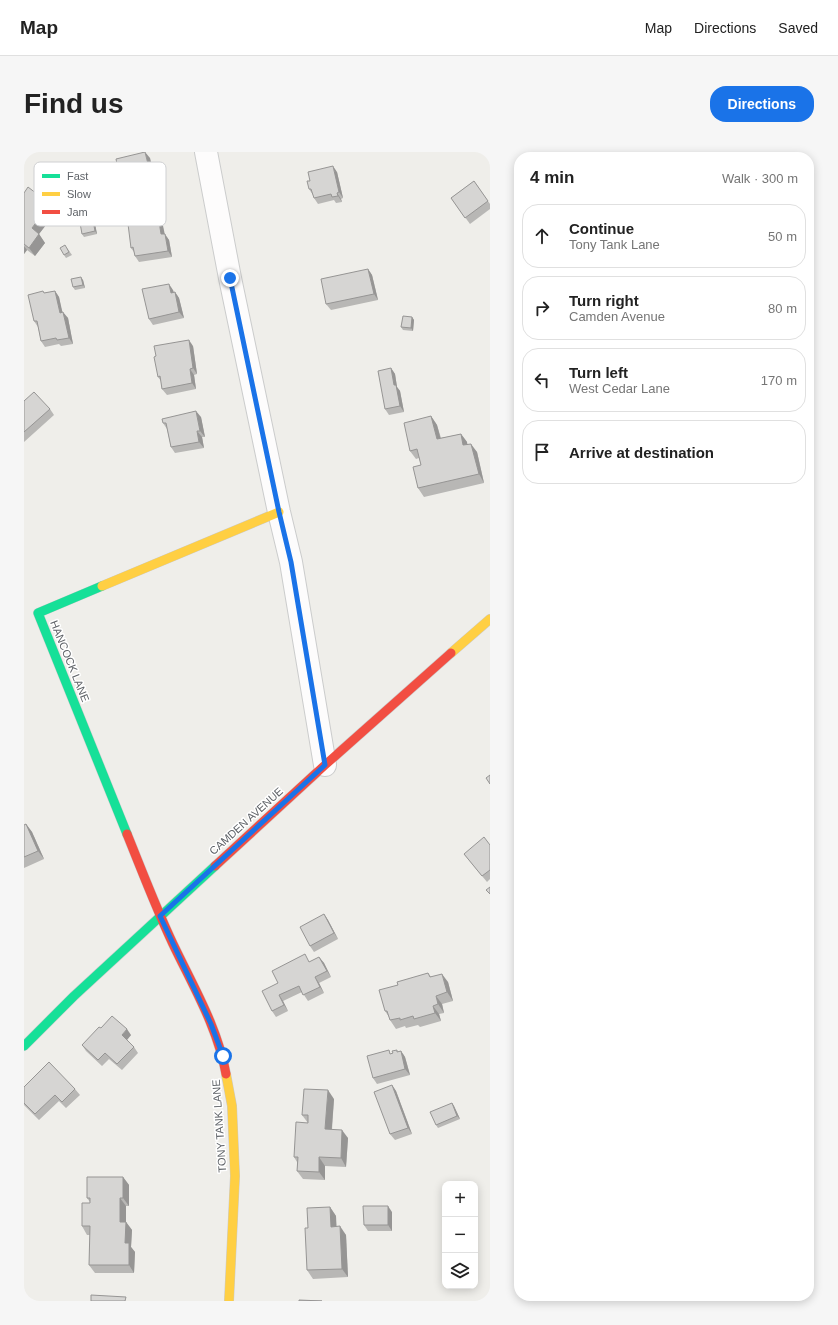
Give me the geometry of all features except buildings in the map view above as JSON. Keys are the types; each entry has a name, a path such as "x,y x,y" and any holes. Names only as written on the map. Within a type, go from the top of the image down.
{"street":[{"path":"206,152 230,278 279,512 291,562 325,765"},
{"name":"HANCOCK LANE","path":"160,916 38,612 279,512"},
{"name":"CAMDEN AVENUE","path":"24,1046 74,996 160,916 325,765 473,632 490,619"},
{"name":"TONY TANK LANE","path":"160,916 211,1024 223,1056 228,1079 232,1106 235,1176 229,1301"}],"traffic: fast":[{"path":"102,586 38,613 127,834"},
{"path":"24,1046 74,996 215,866"}],"traffic: slow":[{"path":"102,586 279,512"},
{"path":"451,653 490,619"},
{"path":"226,1074 232,1106 235,1176 229,1301"}],"traffic: jam":[{"path":"215,866 325,765 451,653"},
{"path":"127,834 173,944 211,1024 226,1074"}],"route":[{"path":"223,1056 211,1024 160,916 325,765 291,562 279,512 230,278"}]}
